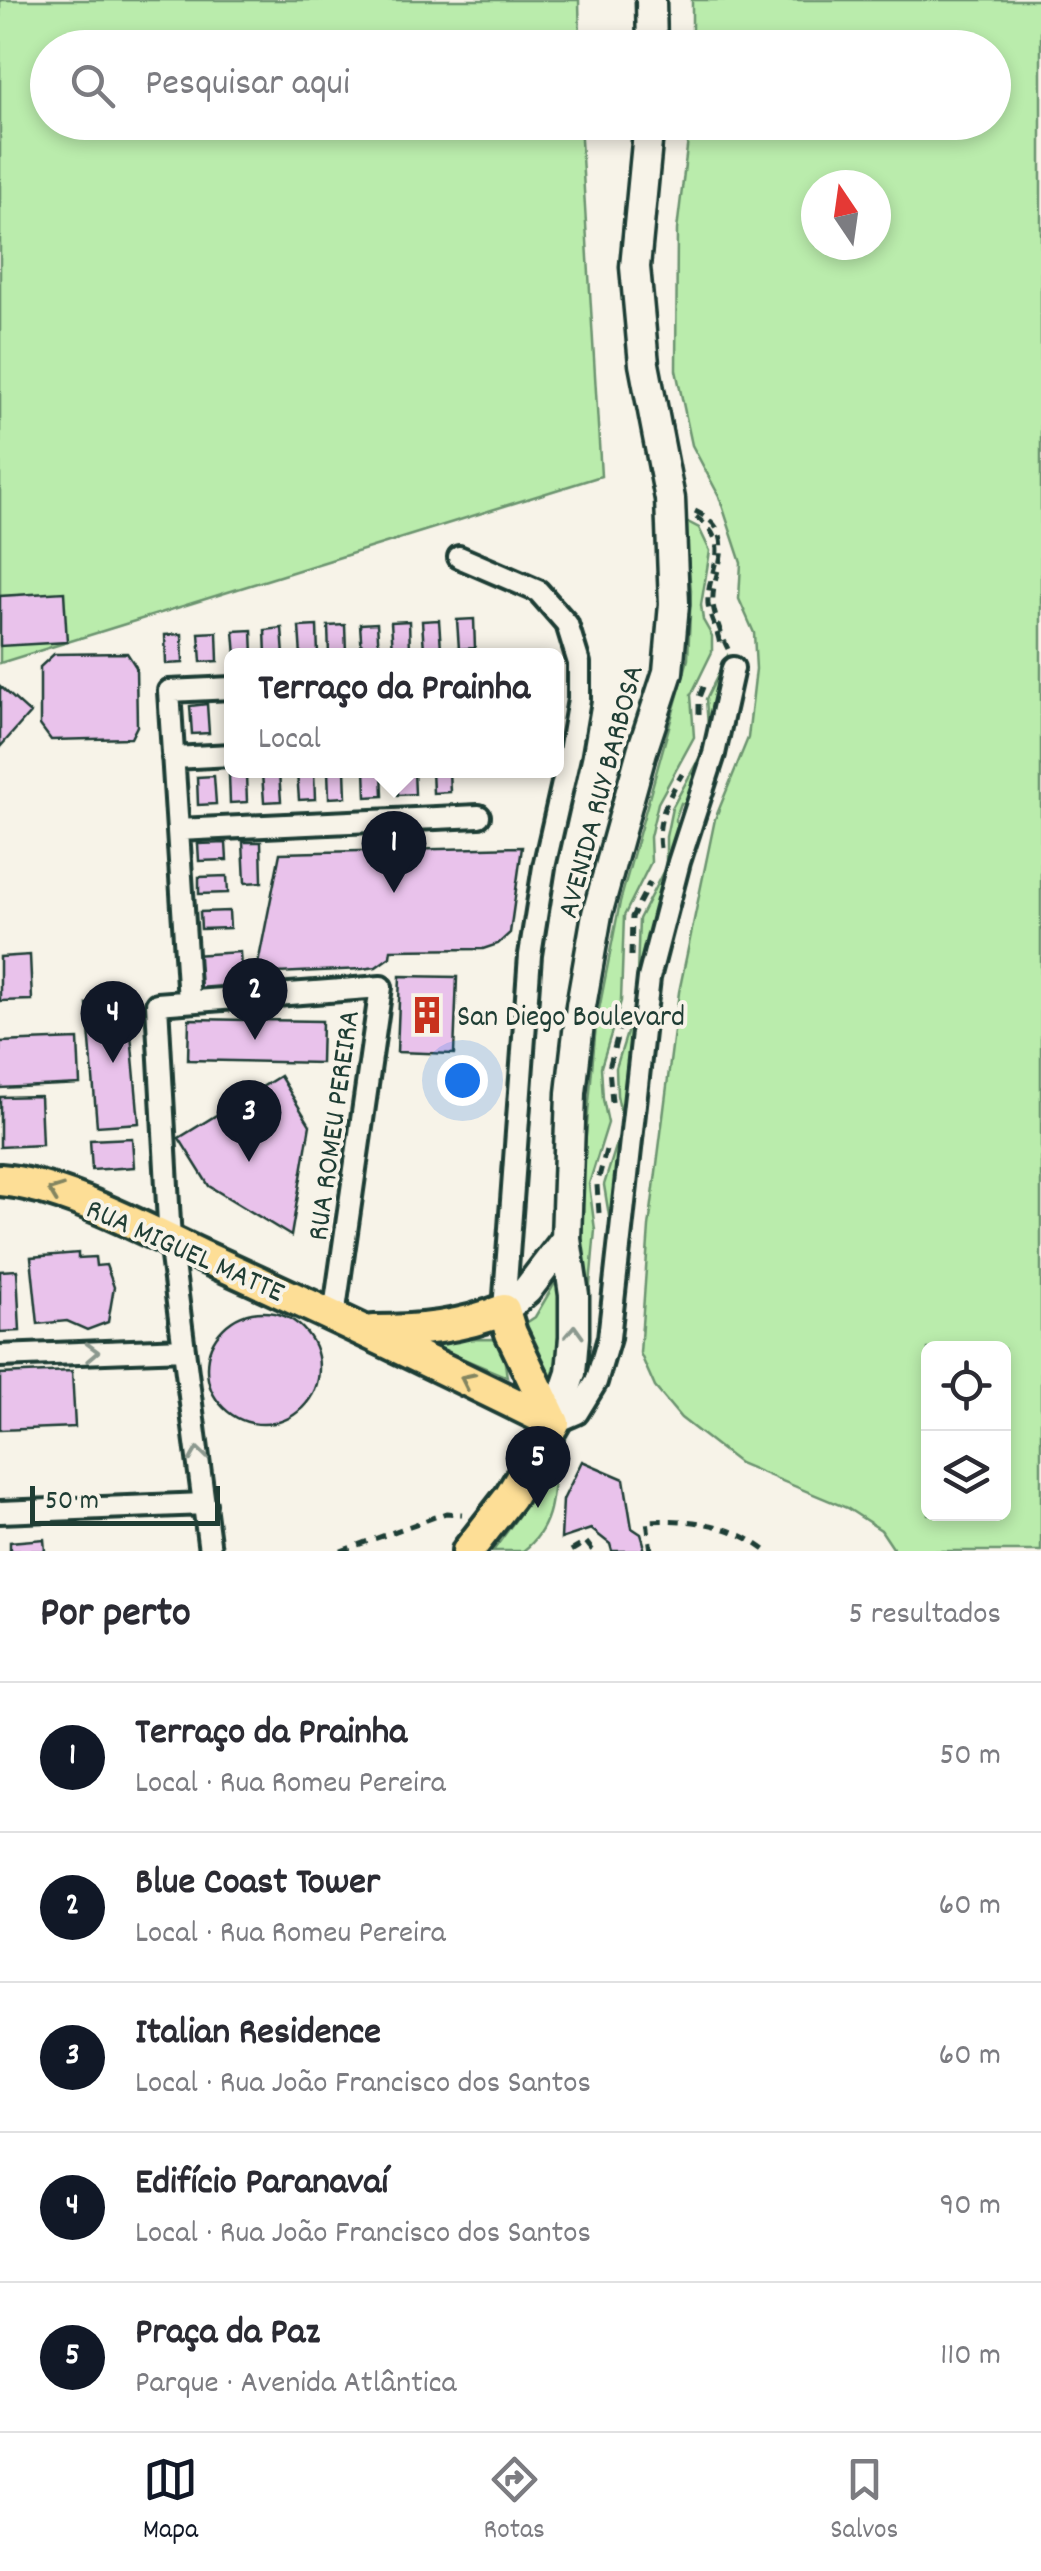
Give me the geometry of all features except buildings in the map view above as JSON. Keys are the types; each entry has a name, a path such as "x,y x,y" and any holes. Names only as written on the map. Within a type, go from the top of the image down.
{"main road":[{"path":"651,0 652,30"},
{"name":"AVENIDA RUY BARBOSA","path":"554,1423 571,1373 574,1337 574,1295 566,1239 571,1093 581,1006 597,914 668,672 674,604 670,498 644,364 636,267 648,140"},
{"name":"RUA MIGUEL MATTE","path":"0,1180 27,1182 50,1190 170,1241 368,1331 554,1423"},
{"path":"468,1551 510,1498 554,1423 504,1310 528,1290 566,1239"},
{"name":"RUA MIGUEL MATTE","path":"368,1331 443,1329 504,1310"}],"street":[{"path":"459,557 538,591 567,624 580,662 570,752 544,867 530,955 504,1310"},
{"path":"554,1423 577,1412 596,1382 609,1338 649,978 679,862 714,754 733,668"},
{"path":"189,1002 169,692 224,689"},
{"path":"173,758 224,755"},
{"path":"178,830 479,816"},
{"name":"RUA ROMEU PEREIRA","path":"170,1241 156,1004 381,988 334,1316"},
{"path":"170,1241 210,1551"},
{"path":"0,1356 184,1348"},
{"path":"0,1512 205,1504"}],"path":[{"path":"341,1551 446,1513 464,1514"},
{"path":"652,1551 647,1521 687,1519 732,1529 766,1551"},
{"path":"571,1551 586,1542 593,1551"}],"green space":[{"path":"0,0 579,0 580,30 30,30 30,140 581,140 601,476 0,663"},
{"path":"692,0 1041,0 1041,1551 895,1551 881,1530 847,1508 739,1463 681,1418 655,1387 640,1353 649,1227 679,992 715,819 748,738 756,669 754,633 739,599 741,563 719,496 692,445 676,370 677,230 688,140 1011,140 1011,30 692,30"},
{"path":"684,520 699,528 710,551 701,605 703,620 712,636 712,652 691,695 694,737 658,803 650,837 651,862 624,916 621,1001 601,1067 608,1123 589,1184 595,1230 585,1341 583,1169 596,1025 620,902 688,659 691,590"},
{"path":"727,657 725,692 710,751 690,805 681,803 675,820 682,828 643,977 603,1338 594,1368 611,1228 604,1185 623,1124 616,1068 636,1004 639,919 666,866 672,808 709,740 706,699"},
{"path":"559,1276 563,1330 551,1384 523,1325 535,1317"},
{"path":"494,1339 503,1349 507,1377 418,1340"},
{"path":"555,1465 552,1501 540,1533 523,1551 493,1551"}],"place":[{"name":"Terraço da Prainha","path":"394,893"},
{"name":"San Diego Boulevard","path":"427,1015"},
{"name":"Blue Coast Tower","path":"255,1040"},
{"name":"Edifício Paranavaí","path":"113,1063"},
{"name":"Italian Residence","path":"249,1162"},
{"name":"Praça da Paz","path":"538,1508"}]}
